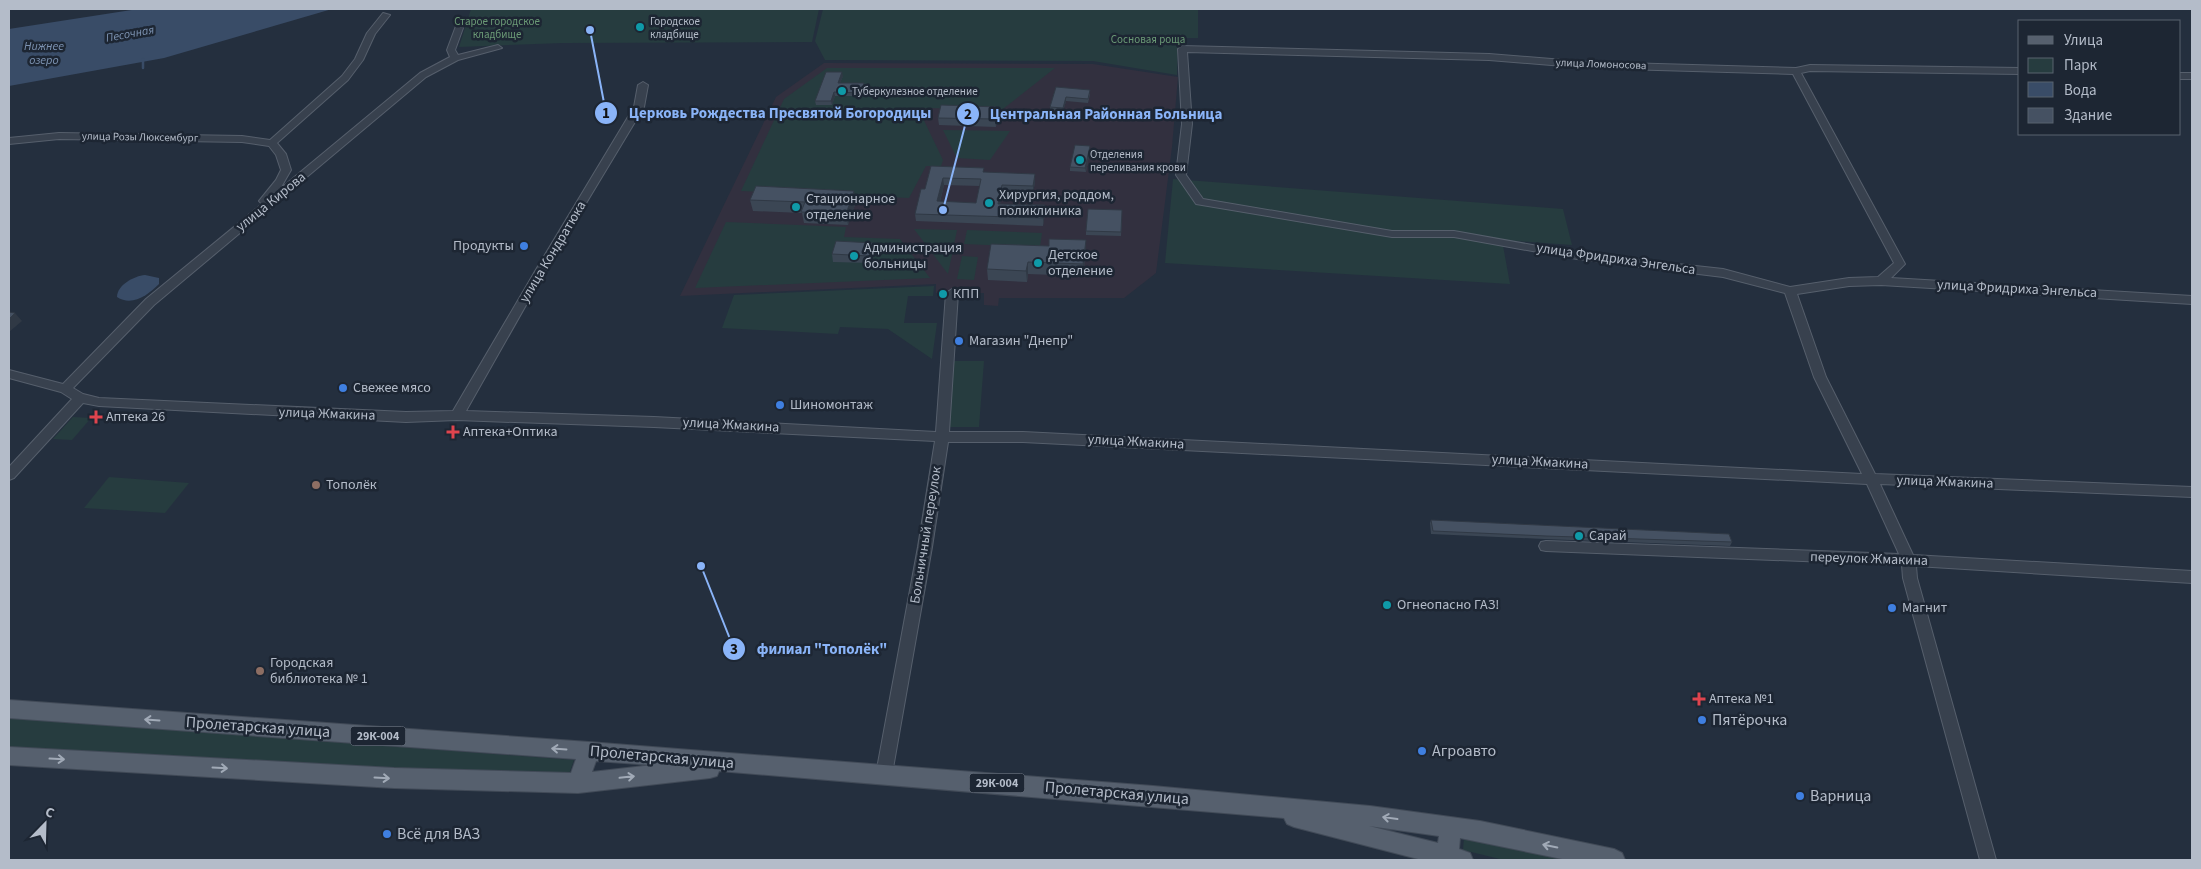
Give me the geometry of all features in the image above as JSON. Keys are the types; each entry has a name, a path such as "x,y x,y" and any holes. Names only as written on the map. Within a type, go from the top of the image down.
{"main road":[{"name":"Пролетарская улица","path":"9,709 884,774 1370,816 1450,827 1614,860"},
{"path":"578,783 589,751"},
{"name":"Пролетарская улица","path":"9,756 394,778 578,783 747,765"},
{"name":"Пролетарская улица","path":"1248,806 1455,858"},
{"path":"1450,827 1455,858"}],"street":[{"path":"259,213 262,204 281,181 286,170 281,154 272,143 345,78 359,60 371,33 386,14"},
{"path":"455,58 451,50 459,28"},
{"name":"улица Кирова","path":"65,388 150,302 423,75 455,58 498,48"},
{"name":"улица Ломоносова","path":"1182,49 1489,57 1588,65 1796,71 1810,68 2018,71"},
{"name":"улица Фридриха Энгельса","path":"1182,49 1187,124 1181,175 1200,202 1392,234 1454,234 1576,256 1723,273 1790,291 1849,282 1880,281 2192,300"},
{"path":"1796,71 1900,264 1880,281"},
{"name":"улица Кондратюка","path":"458,415 542,268 639,107 643,85"},
{"name":"улица Розы Люксембург","path":"9,141 59,136 242,139 272,143"},
{"path":"1790,291 1820,377 1872,480 1909,560 1912,587 1988,860"},
{"name":"Больничный переулок","path":"884,774 924,557 942,437 952,293"},
{"path":"9,374 65,388 80,398 9,474"},
{"name":"улица Жмакина","path":"80,398 99,402 268,411 406,417 458,415 719,424 942,437 1023,437 1333,451 1872,480 2192,492"},
{"name":"переулок Жмакина","path":"1546,546 1909,560 2192,577"}],"shaded area":[{"path":"824,63 1093,64 1178,77 1172,147 1156,273 1124,298 999,298 998,306 984,305 984,293 936,293 936,284 680,296 776,97"}],"green space":[{"name":"Старое городское кладбище","path":"471,9 819,9 812,42 563,43 459,47"},
{"name":"Сосновая роща","path":"823,9 1198,9 1198,38 1178,38 1177,75 1093,61 825,60 815,41"},
{"path":"827,68 1055,68 1003,109 918,108 943,160 941,166 926,166 909,198 741,191 784,99"},
{"path":"943,130 1010,131 990,160 957,158"},
{"path":"1173,179 1563,209 1572,245 1502,240 1510,284 1165,263"},
{"path":"726,222 846,227 844,237 900,239 930,278 695,288"},
{"path":"914,229 957,230 948,274"},
{"path":"967,230 1042,233 1040,247 964,244"},
{"path":"962,256 978,257 974,280 957,279"},
{"path":"934,286 933,296 908,296 904,323 937,323 932,359 888,329 840,327 838,334 722,328 734,295"},
{"path":"953,361 984,361 979,427 946,427"},
{"path":"73,417 91,418 72,440 53,439"},
{"path":"109,477 189,483 165,513 84,508"},
{"path":"9,717 574,760 569,774 357,767 9,748"},
{"path":"1464,837 1566,860 1504,860 1463,850"}],"water":[{"name":"Нижнее озеро","path":"138,9 332,9 164,58 9,86 9,29"},
{"path":"145,275 159,278 159,284 145,296 134,300 128,301 117,297 123,285 136,277"}],"building":[{"name":"Туберкулезное отделение","path":"826,72 842,72 838,83 864,83 861,93 834,92 831,101 815,101"},
{"path":"1056,87 1090,90 1088,99 1066,97 1063,108 1050,107"},
{"path":"941,105 998,107 995,119 938,118"},
{"name":"Отделения переливания крови","path":"1075,145 1090,146 1085,168 1070,167"},
{"path":"931,166 984,168 983,172 1035,174 1033,186 1002,185 998,204 1045,205 1043,218 915,214 921,189 925,189","holes":["943,178 981,179 976,203 937,201"]},
{"path":"756,186 854,191 846,214 801,212 805,202 750,200"},
{"path":"1088,209 1122,210 1121,232 1086,231"},
{"path":"1049,239 1086,240 1083,264 1028,262 1026,271 987,269 991,244 1049,246"},
{"path":"836,241 873,243 869,256 832,254"},
{"path":"9,312 15,313 9,319"},
{"name":"Сарай","path":"1431,520 1729,534 1732,542 1433,531"}],"waterway":[{"path":"143,59 143,68"}],"place":[{"name":"Городское кладбище","path":"640,27"},
{"name":"Церковь Рождества Пресвятой Богородицы","path":"590,30"},
{"name":"Туберкулезное отделение","path":"842,91"},
{"name":"Отделения переливания крови","path":"1080,160"},
{"name":"Хирургия, роддом, поликлиника","path":"989,203"},
{"name":"Стационарное отделение","path":"796,207"},
{"name":"Центральная Районная Больница","path":"943,210"},
{"name":"Продукты","path":"524,246"},
{"name":"Администрация больницы","path":"854,256"},
{"name":"Детское отделение","path":"1038,263"},
{"name":"КПП","path":"943,294"},
{"name":"Магазин \"Днепр\"","path":"959,341"},
{"name":"Свежее мясо","path":"343,388"},
{"name":"Шиномонтаж","path":"780,405"},
{"name":"Аптека 26","path":"96,417"},
{"name":"Аптека+Оптика","path":"453,432"},
{"name":"Тополёк","path":"316,485"},
{"name":"Сарай","path":"1579,536"},
{"name":"филиал \"Тополёк\"","path":"701,566"},
{"name":"Огнеопасно ГАЗ!","path":"1387,605"},
{"name":"Магнит","path":"1892,608"},
{"name":"Городская библиотека № 1","path":"260,671"},
{"name":"Аптека №1","path":"1699,699"},
{"name":"Пятёрочка","path":"1702,720"},
{"name":"Агроавто","path":"1422,751"},
{"name":"Варница","path":"1800,796"},
{"name":"Всё для ВАЗ","path":"387,834"}],"water label":[{"name":"Песочная","path":"130,34"}]}
